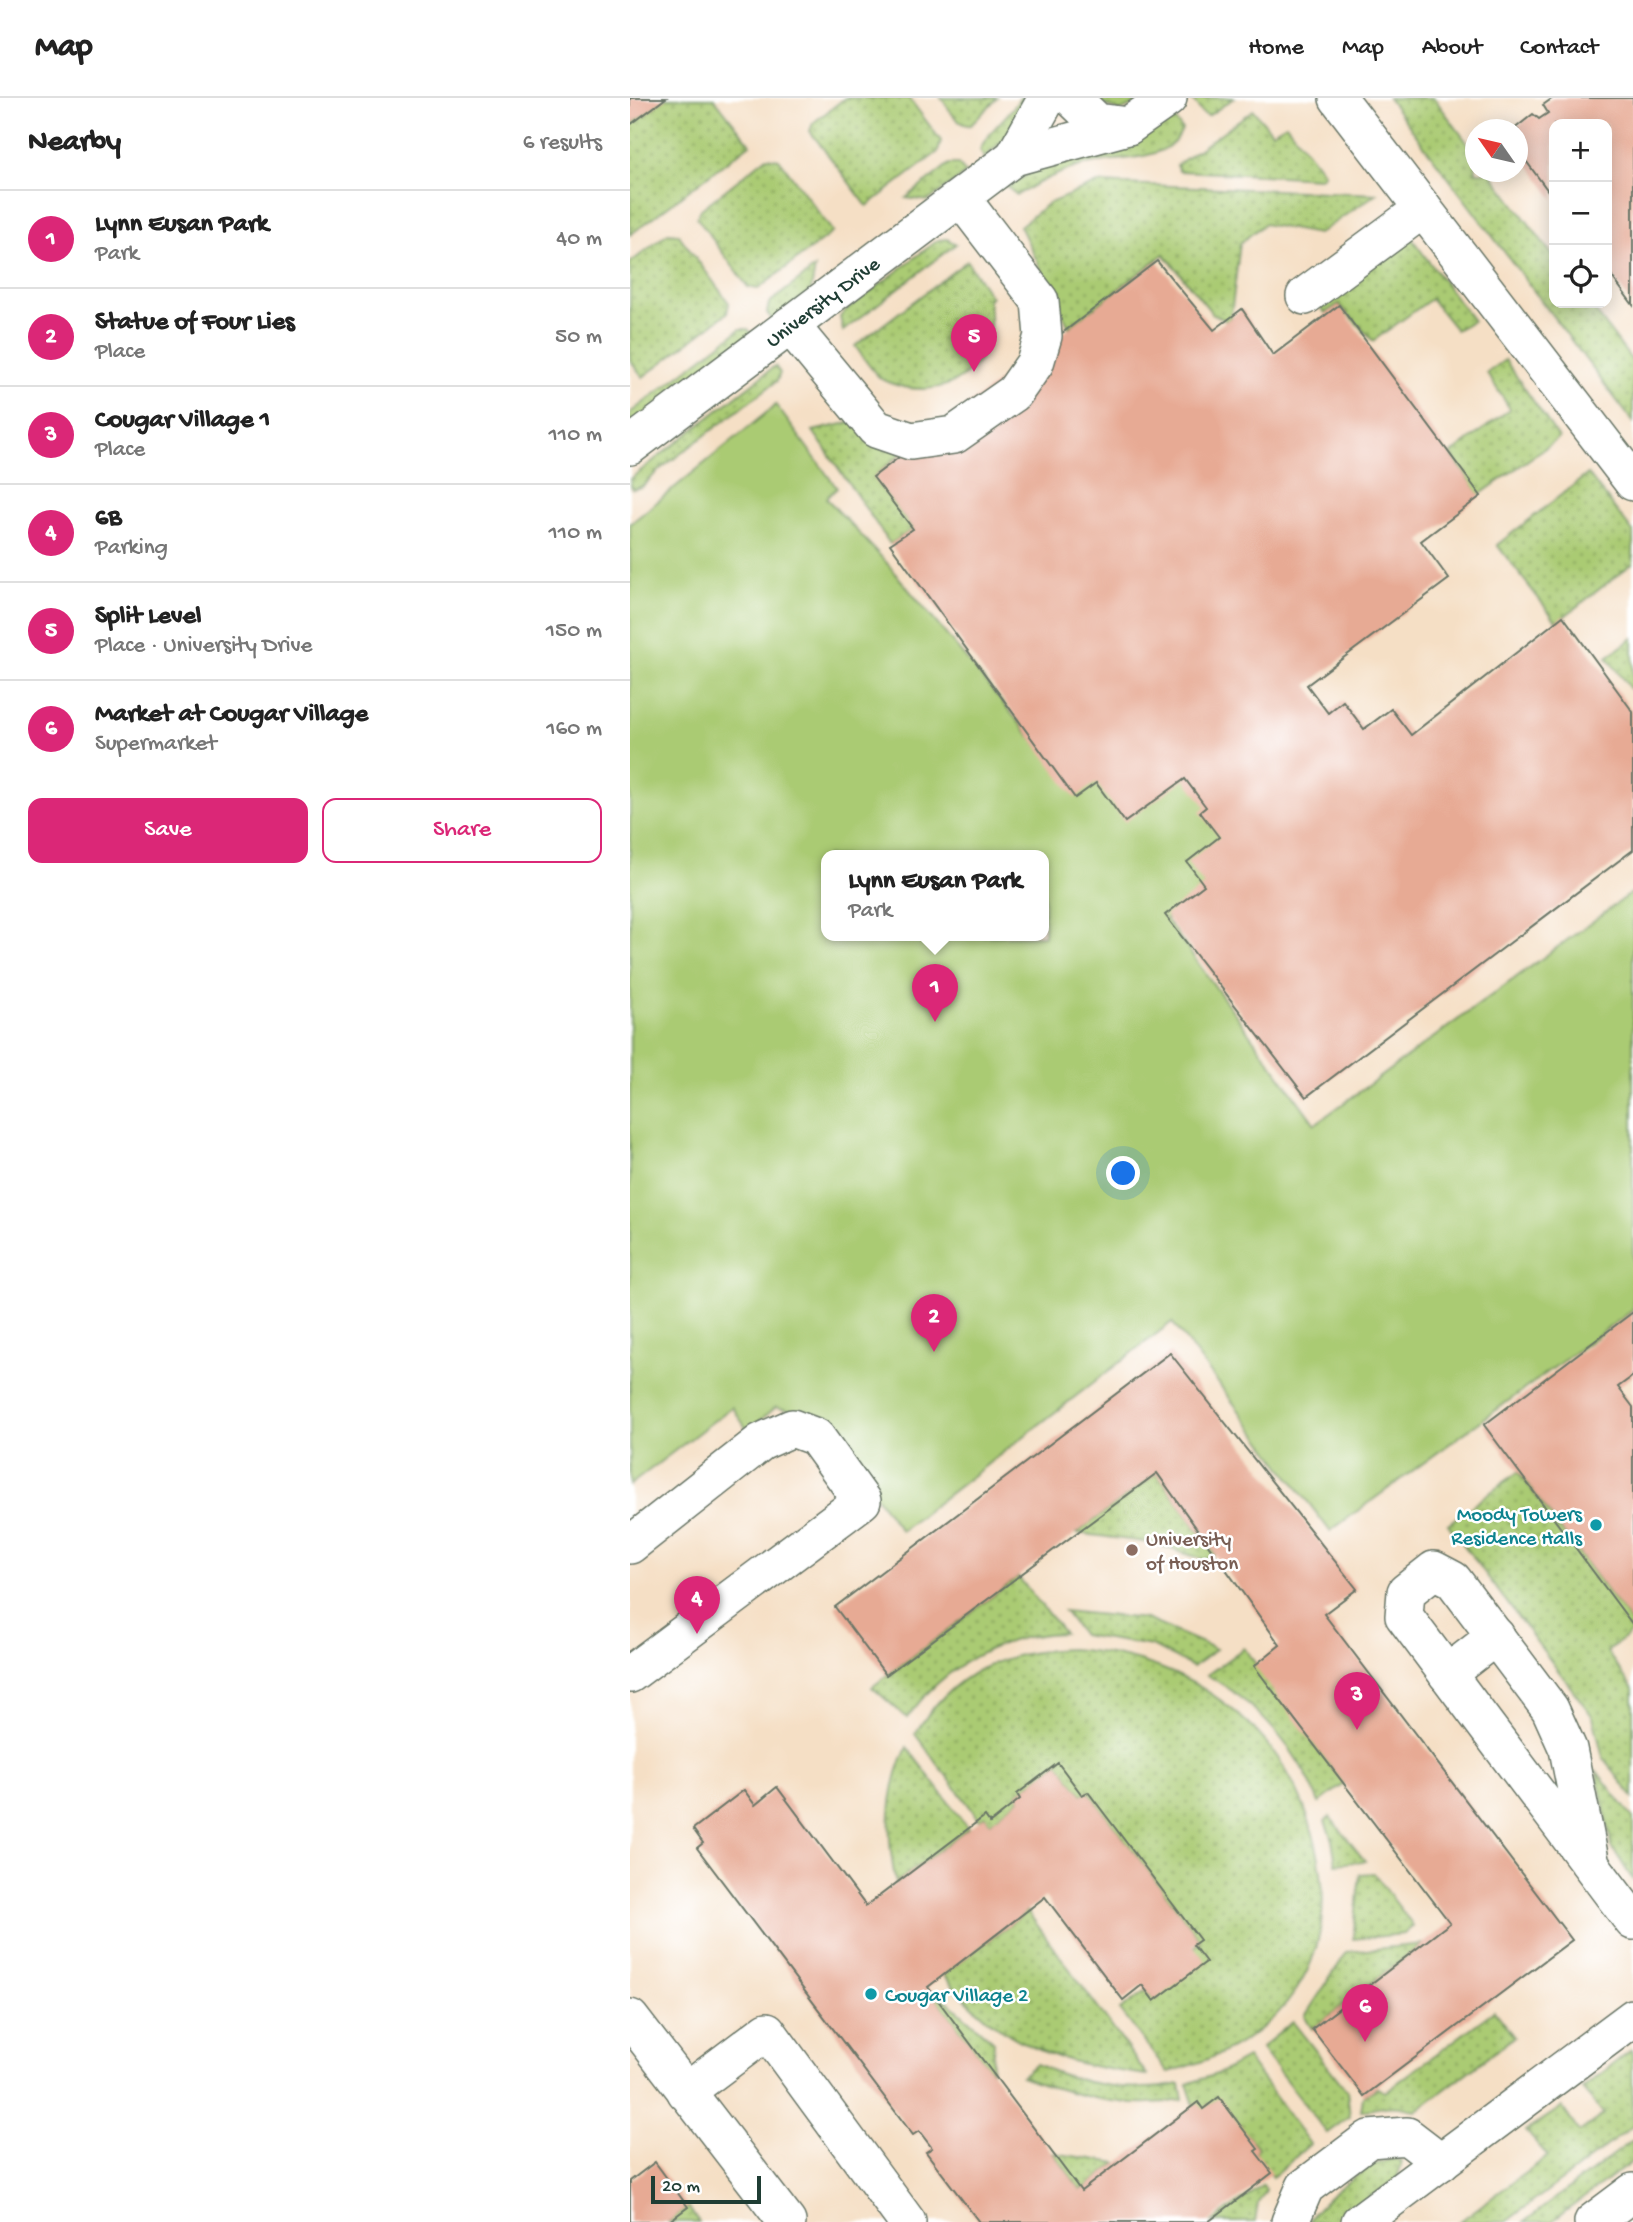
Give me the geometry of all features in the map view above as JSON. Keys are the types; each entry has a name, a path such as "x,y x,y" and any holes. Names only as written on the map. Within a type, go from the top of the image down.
{"street":[{"name":"University Drive","path":"630,446 1014,157 1048,98"},
{"path":"1072,98 1097,122 1128,126"},
{"name":"University Drive","path":"1014,157 1128,126 1168,98"},
{"path":"1338,98 1633,482"},
{"path":"790,325 876,429 911,441 954,435 1014,393 1035,363 1043,337 1044,320 1040,301 961,198"},
{"path":"1305,296 1423,209"},
{"path":"630,1545 761,1442 792,1428 816,1437 862,1501 630,1674"},
{"path":"1591,1865 1568,1749 1550,1709 1453,1580 1434,1570 1406,1592 1404,1616 1633,1921"},
{"path":"1447,1674 1496,1636"},
{"path":"630,2018 787,2222"},
{"path":"1360,2222 1633,2018"},
{"path":"687,2092 767,2031 907,2222"},
{"path":"1290,2222 1305,2187 1369,2139 1407,2136 1441,2162"},
{"path":"1593,2222 1633,2192"}],"green space":[{"path":"665,98 714,98 750,144 630,235 630,126"},
{"path":"845,98 909,98 941,141 938,152 867,206 810,131 813,123"},
{"path":"941,98 997,98 971,125 966,125 957,120"},
{"path":"1020,98 1036,98 1005,139 984,158 980,150 984,143"},
{"path":"1087,98 1150,98 1120,111"},
{"path":"1191,98 1234,98 1208,116 1202,113"},
{"path":"1388,98 1434,98 1465,140 1465,182 1498,182 1549,250 1549,308 1593,308 1633,362 1633,422"},
{"path":"1253,110 1272,132 1286,124 1324,173 1320,178 1179,171 1177,165"},
{"path":"1168,111 1182,129 1175,141 1165,149 1153,154 1095,162 1074,168 1017,195 1007,187 1033,171"},
{"path":"767,157 779,159 833,232 758,289 748,287 697,218 700,210"},
{"path":"949,164 958,164 966,173 928,201 906,198"},
{"path":"1098,183 1376,194 1318,234 1264,224 1240,243 1230,323 1212,313 1164,254 1069,327 1020,226 1047,204"},
{"path":"668,233 678,234 729,303 727,313 643,377 630,360 630,263"},
{"path":"1410,236 1473,321 1456,330 1431,299 1373,341 1339,304 1325,313 1320,307"},
{"path":"947,239 956,244 843,331 840,317 844,312 938,240"},
{"path":"967,261 991,297 988,298 990,323 986,344 977,362 964,376 947,385 927,389 906,387 883,380 855,346"},
{"path":"815,268 811,290 773,320 767,313 769,303"},
{"path":"740,329 748,329 753,335 630,430 630,413"},
{"path":"1505,360 1559,438 1479,495 1451,454 1510,409 1487,373"},
{"path":"775,366 780,373 777,381 659,470 642,487 632,489 630,479"},
{"path":"776,405 837,488 826,498 886,562 1078,794 1098,780 1191,770 1224,840 1207,889 1166,919 1315,1124 1633,892 1633,1310 1330,1531 1172,1322 901,1531 819,1418 776,1407 748,1431 732,1407 630,1485 630,524"},
{"path":"860,420 910,446 874,477 913,529 890,544 813,431"},
{"path":"1588,474 1633,532 1633,563 1557,622 1497,545"},
{"path":"1633,638 1633,693 1607,657"},
{"path":"1518,1472 1633,1625 1633,1631 1607,1652 1633,1689 1633,1798 1603,1757 1593,1717 1448,1524"},
{"path":"1157,1473 1215,1554 1209,1561 1152,1543 1077,1533"},
{"path":"1018,1577 1064,1633 1018,1639 975,1656 938,1683 907,1718 872,1687"},
{"path":"1064,1611 1146,1619 1216,1649 1193,1667 1152,1646 1082,1635"},
{"path":"1244,1648 1344,1784 1319,1803 1300,1765 1274,1730 1242,1699 1207,1675"},
{"path":"1071,1649 1118,1656 1161,1668 1202,1688 1221,1701 1254,1729 1277,1757 1304,1806 1315,1841 1322,1884 1321,1923 1312,1959 1296,1990 1273,2018 1244,2040 1209,2059 1168,2072 1120,2010 1146,1991 1154,2000 1200,1940 1088,1792 1082,1795 1058,1763 1017,1794 1020,1799 990,1823 985,1816 980,1820 915,1734 945,1695 962,1680 981,1669 1023,1654"},
{"path":"907,1747 968,1828 896,1883 890,1814 895,1780"},
{"path":"1596,1770 1633,1818 1633,1880 1612,1847"},
{"path":"1330,1817 1365,1861 1336,1864 1325,1821"},
{"path":"1374,1873 1413,1926 1404,1934 1353,1939 1360,1874"},
{"path":"1027,1911 1147,2075 1084,2064 1034,2048 989,2020 943,1975"},
{"path":"1422,1944 1312,2029 1305,2016 1347,1952"},
{"path":"940,1995 994,2042 991,2071 936,1998"},
{"path":"1494,2011 1514,2037 1416,2111 1395,2106 1361,2111 1363,2097 1377,2088 1385,2092"},
{"path":"1293,2022 1347,2091 1350,2116 1327,2133 1261,2048"},
{"path":"1632,2049 1633,2126 1506,2222 1459,2222 1548,2156 1526,2131 1562,2107 1579,2132 1604,2114 1582,2089"},
{"path":"1247,2058 1310,2144 1273,2177 1253,2153 1259,2148 1215,2101 1204,2111 1195,2108 1187,2084 1220,2073"},
{"path":"1036,2064 1070,2077 1106,2085 1144,2088 1180,2084 1183,2100 1162,2103 1120,2102 1081,2095 1021,2076"},
{"path":"1633,2140 1633,2161 1551,2222 1524,2222"},
{"path":"1053,2153 1117,2163 1081,2191"},
{"path":"1397,2159 1402,2162 1397,2178 1337,2222 1308,2222 1324,2202 1348,2182 1374,2166"},
{"path":"1263,2185 1266,2190 1258,2203 1255,2222 1212,2222"},
{"path":"688,2207 699,2222 668,2222"}],"building":[{"path":"630,98 666,98 630,125"},
{"path":"1553,98 1633,98 1633,305 1612,277 1612,119 1549,119 1549,192 1528,164 1527,119 1533,114 1539,119 1548,113 1543,105"},
{"path":"1157,261 1214,330 1242,309 1273,355 1339,305 1481,496 1421,541 1449,579 1307,685 1328,713 1343,701 1364,729 1391,709 1411,735 1563,616 1633,712 1633,850 1306,1097 1165,915 1204,885 1187,862 1219,837 1200,812 1206,807 1185,779 1125,822 1096,783 1075,798 890,544 913,529 873,477"},
{"name":"Moody Towers Residence Halls","path":"1633,1312 1633,1376 1618,1387 1633,1407 1633,1625 1484,1425"},
{"path":"1170,1353 1357,1589 1324,1614 1572,1940 1364,2096 1312,2029 1450,1923 1254,1666 1280,1645 1157,1473 886,1675 835,1607"},
{"name":"Cougar Village 2","path":"1058,1763 1082,1795 1088,1792 1200,1940 1193,1945 1206,1962 1154,2001 1142,1985 1123,2000 1045,1897 928,1987 1081,2191 1198,2102 1203,2109 1219,2097 1258,2149 1255,2151 1272,2173 1208,2222 979,2222 926,2152 932,2148 919,2131 913,2135 697,1848 703,1843 693,1829 744,1790 755,1805 777,1787 866,1906 985,1816 990,1823 1020,1799 1017,1794"},
{"path":"655,2162 688,2207 668,2222 630,2222 630,2181"}],"place":[{"name":"Split Level","path":"974,372"},
{"name":"Lynn Eusan Park","path":"935,1022"},
{"name":"Statue of Four Lies","path":"934,1352"},
{"name":"Moody Towers Residence Halls","path":"1596,1525"},
{"name":"University of Houston","path":"1132,1550"},
{"name":"6B","path":"697,1634"},
{"name":"Cougar Village 1","path":"1357,1730"},
{"name":"Cougar Village 2","path":"871,1994"},
{"name":"Market at Cougar Village","path":"1365,2042"}]}
